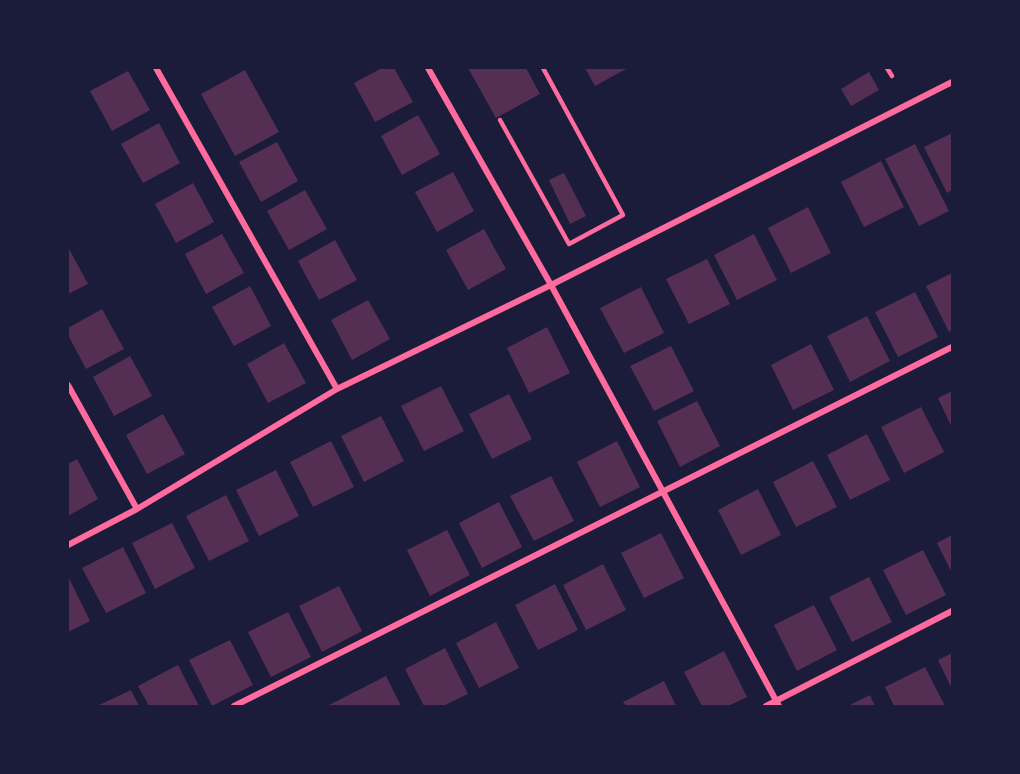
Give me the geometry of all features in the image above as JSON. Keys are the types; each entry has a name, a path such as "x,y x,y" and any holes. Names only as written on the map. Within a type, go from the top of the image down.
{"street":[{"path":"156,68 337,389"},
{"path":"428,68 552,285 778,704"},
{"path":"68,545 137,509 337,389 552,285 952,82"},
{"path":"234,706 952,347"},
{"path":"68,385 137,509"},
{"path":"766,706 778,704 952,611"}],"lane":[{"path":"500,120 569,244 623,215 543,68"},
{"path":"887,68 892,76"}],"building":[{"path":"382,68 394,68 413,102 375,122 354,83"},
{"path":"468,68 526,68 540,94 496,118"},
{"path":"585,68 628,68 595,86"},
{"path":"245,70 279,132 235,156 201,94"},
{"path":"128,71 150,110 112,131 90,91"},
{"path":"869,72 879,90 851,106 841,89"},
{"path":"418,115 440,154 402,175 381,136"},
{"path":"159,123 180,163 143,183 121,144"},
{"path":"952,133 952,190 947,193 924,147"},
{"path":"277,142 298,181 261,202 239,162"},
{"path":"915,144 949,211 919,226 885,159"},
{"path":"881,161 904,207 864,227 841,182"},
{"path":"453,172 474,211 437,232 415,192"},
{"path":"564,173 586,216 570,224 549,180"},
{"path":"193,183 214,222 176,243 155,204"},
{"path":"305,190 327,229 289,250 267,211"},
{"path":"808,207 831,253 791,273 768,228"},
{"path":"484,229 506,269 468,290 446,250"},
{"path":"222,234 244,273 206,294 185,254"},
{"path":"754,234 777,280 737,300 714,255"},
{"path":"335,240 357,280 319,300 298,261"},
{"path":"68,247 88,284 68,294"},
{"path":"707,259 730,304 689,324 666,279"},
{"path":"952,273 952,330 949,332 926,286"},
{"path":"250,286 271,326 234,346 212,307"},
{"path":"641,287 664,333 624,353 600,308"},
{"path":"915,292 938,337 898,357 875,312"},
{"path":"368,300 390,339 352,360 331,320"},
{"path":"102,309 124,349 86,369 68,335 68,328"},
{"path":"867,316 890,361 850,382 827,336"},
{"path":"547,327 570,373 529,393 507,348"},
{"path":"284,343 306,383 268,403 247,364"},
{"path":"811,344 834,390 793,410 771,365"},
{"path":"671,346 694,391 654,411 630,366"},
{"path":"130,356 152,396 114,416 93,377"},
{"path":"441,386 464,431 424,451 401,406"},
{"path":"952,391 952,428 938,398"},
{"path":"509,394 532,439 492,459 469,414"},
{"path":"697,401 720,446 680,467 657,421"},
{"path":"921,407 944,452 904,473 881,427"},
{"path":"163,414 185,454 147,474 126,435"},
{"path":"381,416 404,461 364,482 341,436"},
{"path":"867,434 890,480 850,500 827,455"},
{"path":"331,441 354,487 313,507 290,462"},
{"path":"617,441 640,487 600,507 577,462"},
{"path":"77,459 98,499 68,516 68,464"},
{"path":"813,461 837,507 796,527 773,482"},
{"path":"276,470 299,516 259,536 236,490"},
{"path":"551,476 574,521 534,541 510,496"},
{"path":"758,489 781,535 741,555 718,510"},
{"path":"226,495 249,541 209,561 186,516"},
{"path":"499,502 522,547 482,568 459,523"},
{"path":"172,523 195,568 155,589 132,543"},
{"path":"447,530 470,575 430,596 407,550"},
{"path":"661,533 684,578 644,598 621,553"},
{"path":"952,535 952,573 937,543"},
{"path":"123,547 146,593 106,613 82,568"},
{"path":"923,550 946,595 906,615 883,570"},
{"path":"603,564 626,610 586,630 563,585"},
{"path":"68,576 90,621 68,632"},
{"path":"869,577 892,622 852,642 829,597"},
{"path":"555,584 578,630 538,650 515,605"},
{"path":"339,586 362,631 322,652 299,606"},
{"path":"814,605 837,650 797,671 774,625"},
{"path":"288,612 311,657 271,677 248,632"},
{"path":"496,622 519,668 479,688 456,643"},
{"path":"230,640 253,685 212,706 189,660"},
{"path":"445,648 468,694 443,706 424,706 405,669"},
{"path":"724,651 747,697 728,706 702,706 684,672"},
{"path":"952,653 952,689 938,660"},
{"path":"178,665 199,706 149,706 138,686"},
{"path":"925,667 945,706 894,706 885,687"},
{"path":"386,676 401,706 327,706"},
{"path":"664,681 676,706 626,706 623,702"},
{"path":"131,690 139,706 97,706"},
{"path":"870,695 875,706 848,706"}]}
